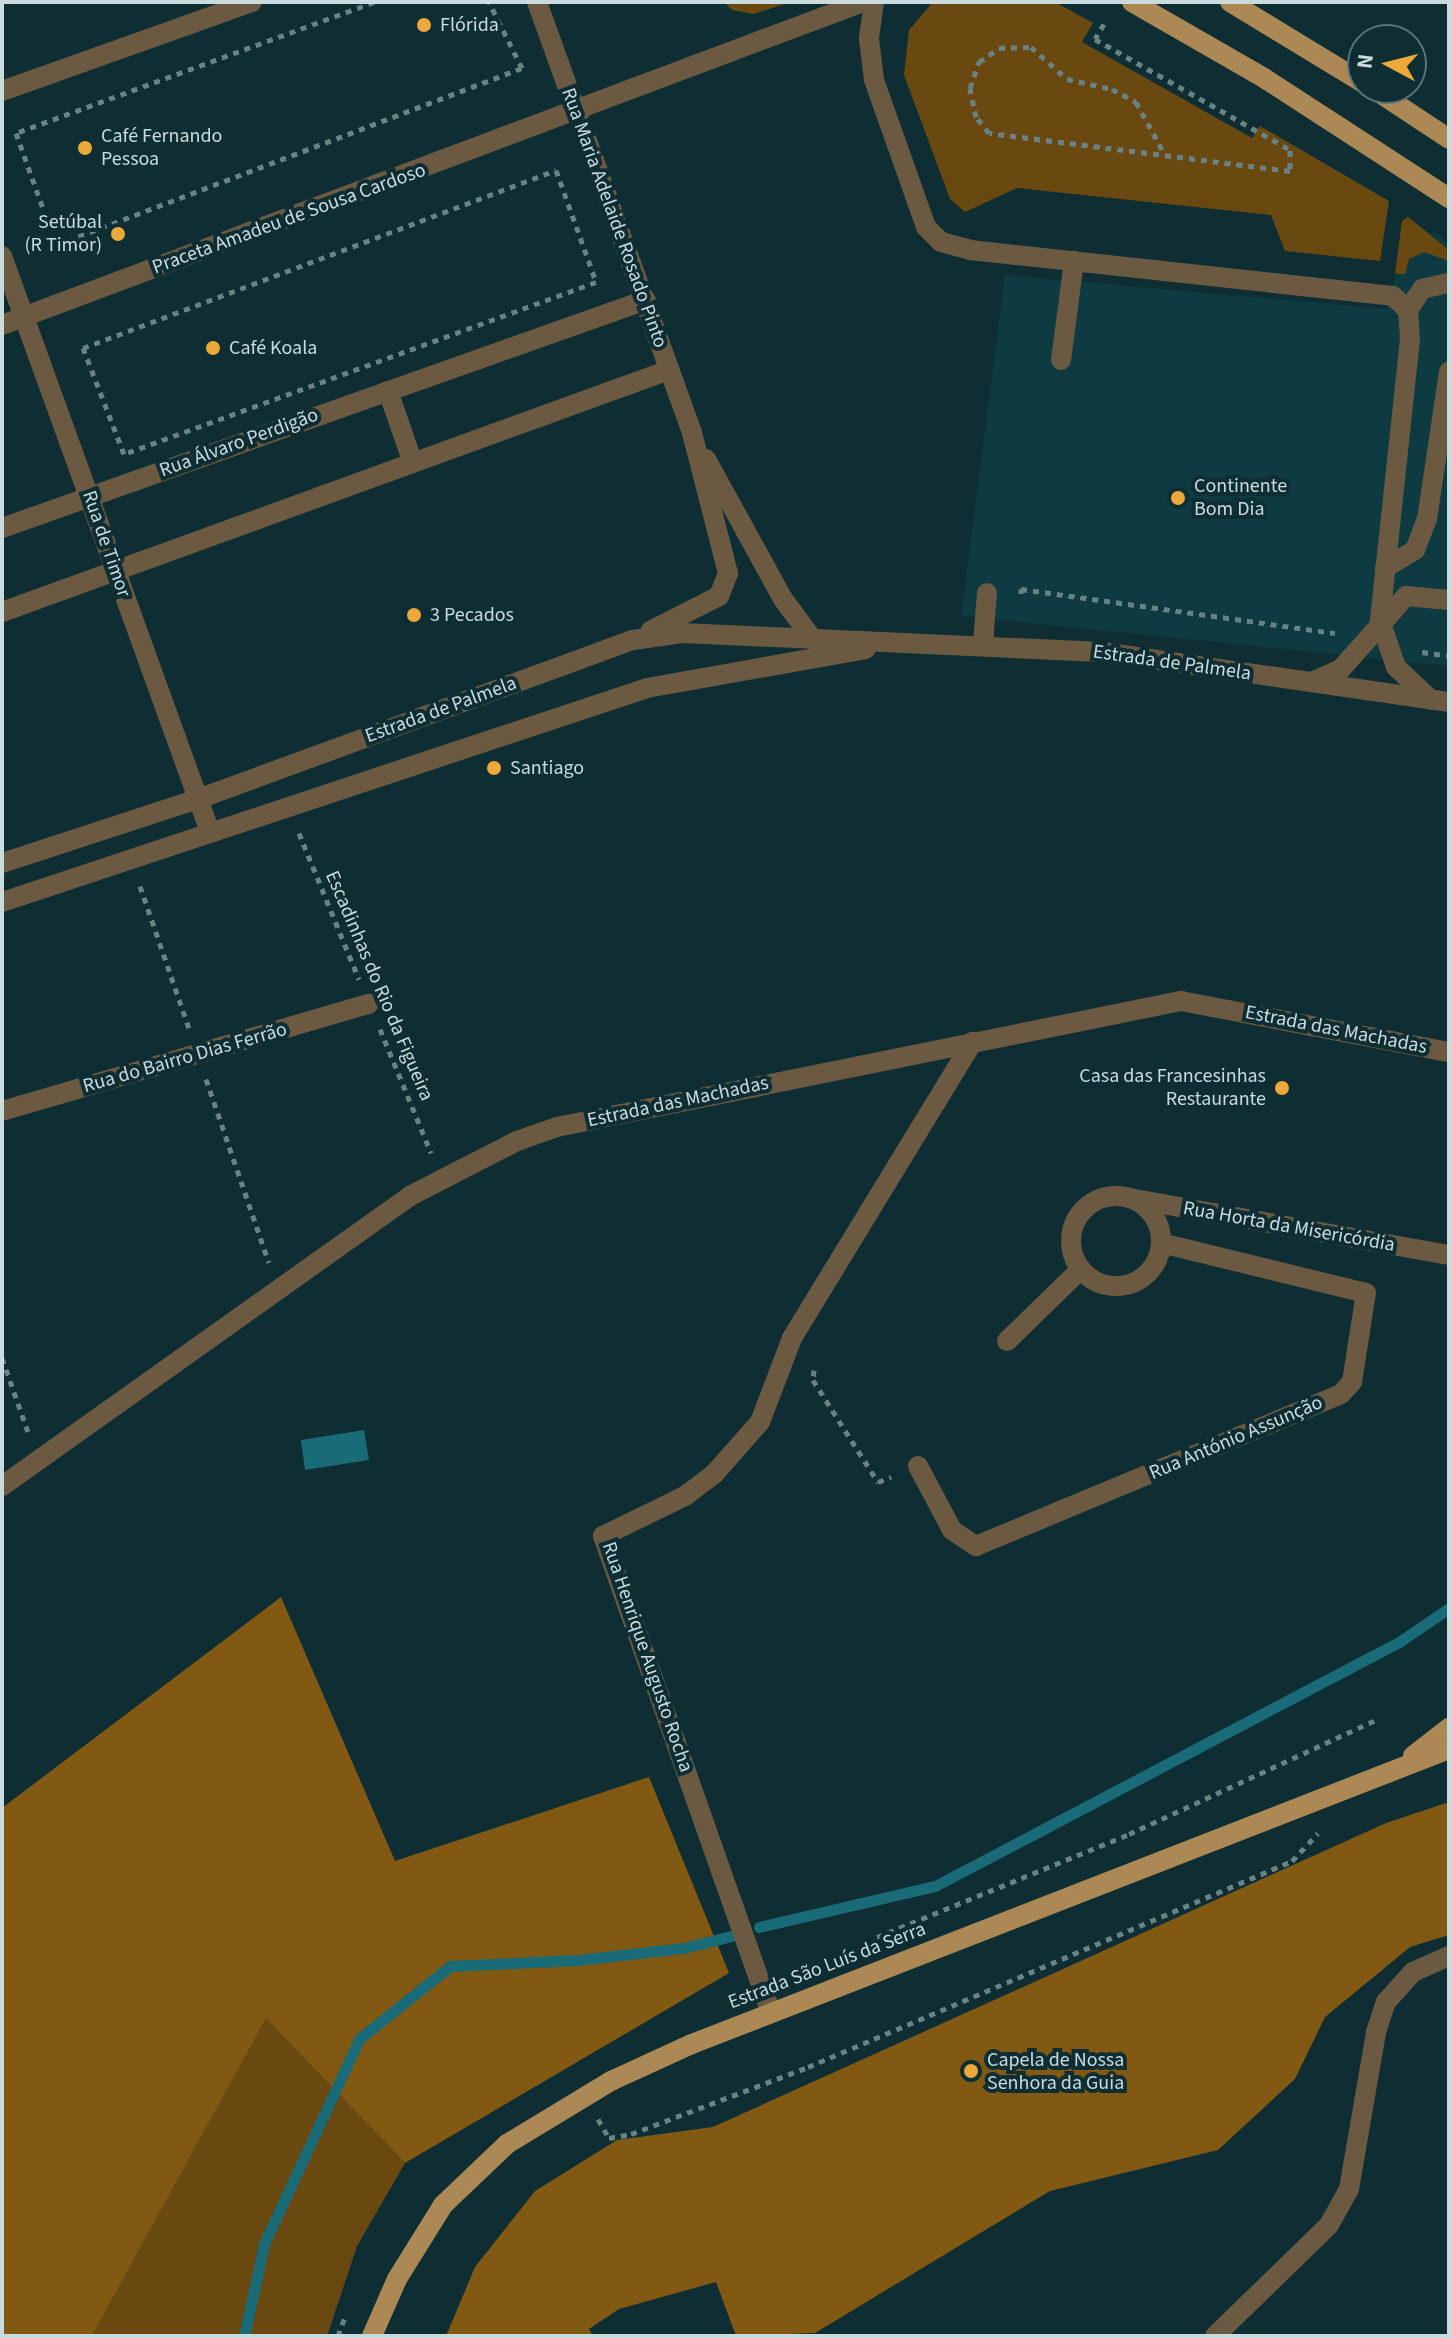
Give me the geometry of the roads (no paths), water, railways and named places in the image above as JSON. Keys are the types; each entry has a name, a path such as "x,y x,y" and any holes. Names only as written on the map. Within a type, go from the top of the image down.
{"main road":[{"path":"1132,2 1264,78 1449,198"},
{"path":"1230,2 1347,73"},
{"path":"1396,104 1449,139"},
{"name":"Estrada São Luís da Serra","path":"1397,1768 1449,1728"},
{"name":"Estrada São Luís da Serra","path":"372,2336 397,2279 443,2205 507,2144 586,2096 771,2013 1449,1749"}],"street":[{"path":"2,91 252,2"},
{"name":"Rua Maria Adelaide Rosado Pinto","path":"537,2 692,433 728,573 727,586 711,601 633,640"},
{"name":"Praceta Amadeu de Sousa Cardoso","path":"2,325 863,2"},
{"path":"874,2 869,39 874,80 926,227 941,242 970,250 1380,294 1393,296 1408,310"},
{"name":"Rua de Timor","path":"2,256 210,832"},
{"path":"1061,360 1074,261"},
{"path":"1312,682 1341,669 1375,642 1380,621 1410,339 1408,310 1422,289 1449,283"},
{"name":"Rua Álvaro Perdigão","path":"2,528 646,300"},
{"path":"2,612 669,370"},
{"path":"1385,568 1415,550 1427,519 1449,372"},
{"path":"388,391 413,463"},
{"name":"Rua Maria Adelaide Rosado Pinto","path":"692,433 783,599 812,638"},
{"path":"983,643 987,593"},
{"path":"1380,621 1406,596 1449,600"},
{"name":"Estrada de Palmela","path":"2,863 198,799 633,640 683,633 893,644 983,643 1102,652 1440,701"},
{"path":"1375,642 1396,667 1440,701"},
{"name":"Estrada de Palmela","path":"2,902 647,688 893,644"},
{"name":"Estrada das Machadas","path":"2,1486 39,1464 441,1177 557,1127 1181,1001 1449,1052"},
{"name":"Rua do Bairro Dias Ferrão","path":"2,1111 369,1004"},
{"name":"Rua Henrique Augusto Rocha","path":"771,2013 603,1536 685,1496 714,1474 760,1422 792,1338 973,1042"},
{"name":"Rua Horta da Misericórdia","path":"1129,1198 1152,1214 1161,1243"},
{"name":"Rua Horta da Misericórdia","path":"1081,1269 1071,1243 1079,1216 1101,1199 1129,1198 1449,1255"},
{"path":"1007,1341 1081,1269 1107,1286 1137,1282 1158,1258 1161,1243"},
{"name":"Rua António Assunção","path":"918,1466 952,1530 976,1546 1341,1394 1352,1382 1366,1293 1161,1243"},
{"path":"1215,2336 1313,2241 1349,2189 1386,2002 1413,1972 1449,1956"}],"waterway":[{"path":"759,1927 935,1886 1399,1642 1449,1608"},
{"path":"244,2336 264,2244 359,2039 450,1966 578,1960 684,1948 731,1936"}],"place":[{"name":"Flórida","path":"424,25"},
{"name":"Café Fernando Pessoa","path":"85,148"},
{"name":"Setúbal (R Timor)","path":"118,234"},
{"name":"Café Koala","path":"213,348"},
{"name":"Continente Bom Dia","path":"1178,498"},
{"name":"3 Pecados","path":"414,615"},
{"name":"Santiago","path":"494,768"},
{"name":"Casa das Francesinhas Restaurante","path":"1282,1088"},
{"name":"Capela de Nossa Senhora da Guia","path":"971,2071"}]}
